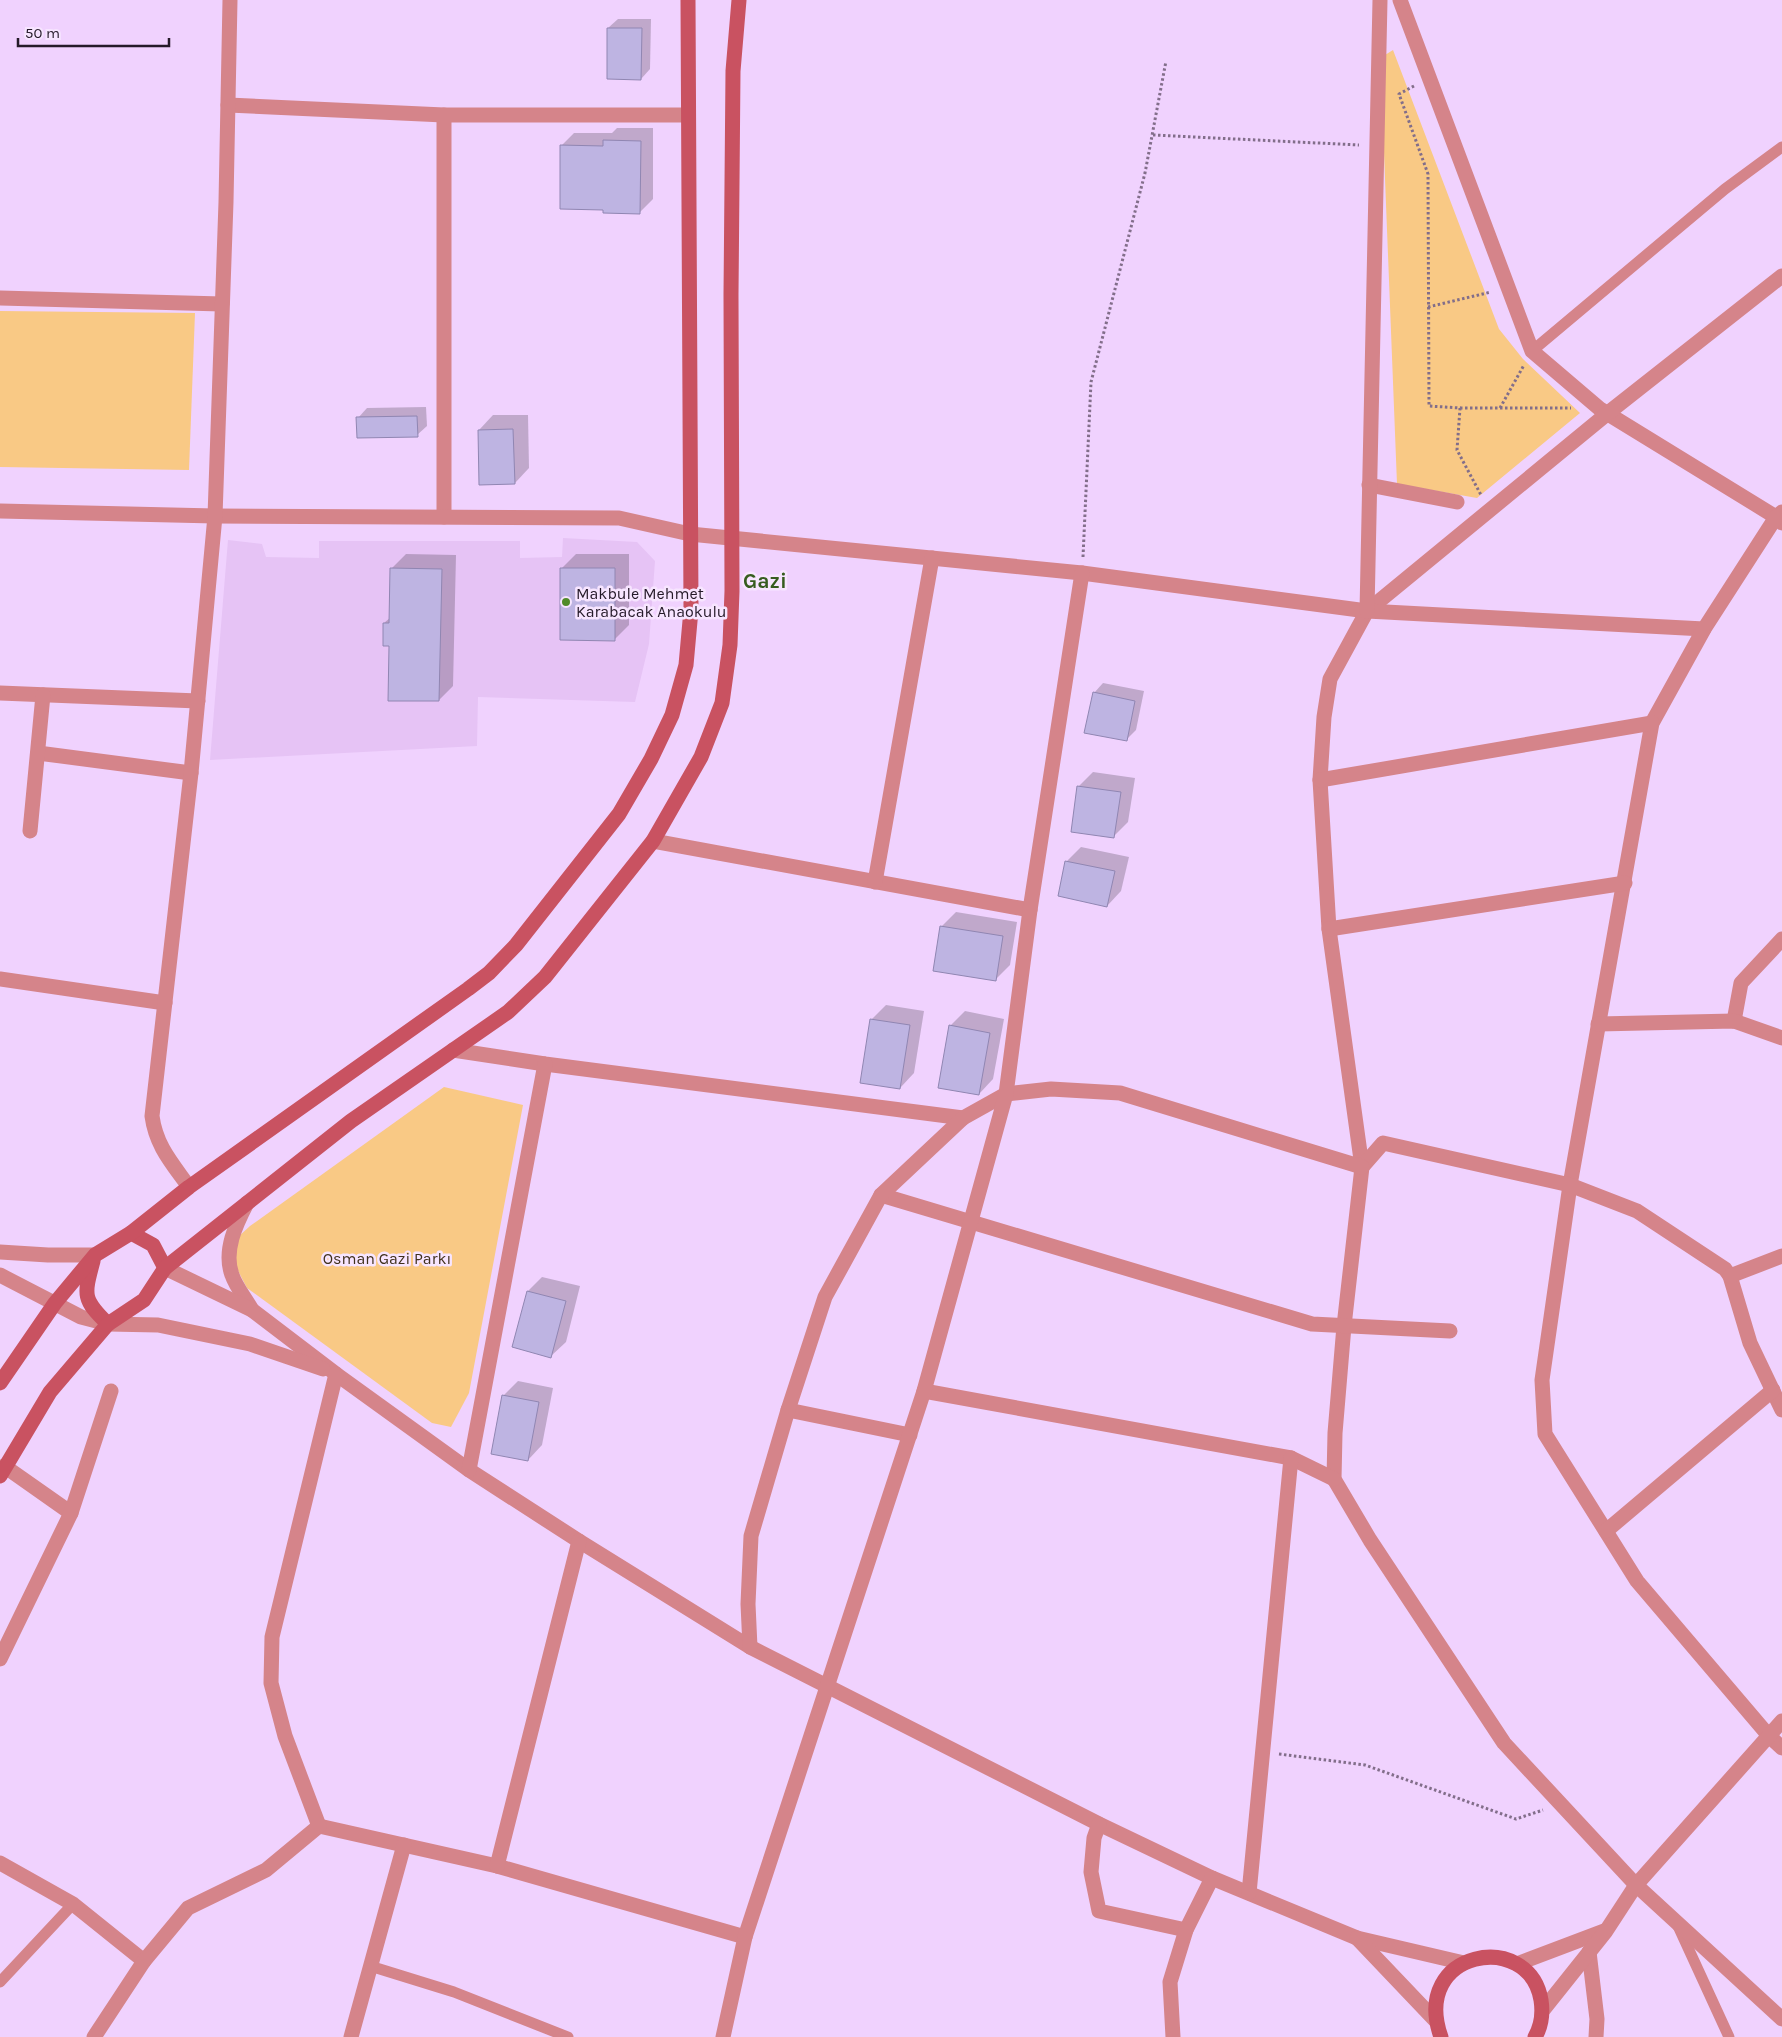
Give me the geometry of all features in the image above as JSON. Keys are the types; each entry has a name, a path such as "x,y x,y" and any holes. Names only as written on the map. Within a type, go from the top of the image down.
{"main road":[{"path":"0,1383 55,1303 95,1255 131,1233 189,1186 489,973 516,946 619,814 651,759 672,715 686,666 691,610 688,0"},
{"path":"2,1471 50,1392 108,1324 144,1300 165,1268 248,1200 350,1121 508,1012 545,977 653,841 701,757 722,703 730,645 733,71 739,0"},
{"path":"131,1233 153,1245 165,1268"},
{"path":"95,1255 85,1290 92,1308 108,1324"},
{"path":"1442,2037 1436,2021 1435,2004 1440,1987 1450,1973 1464,1963 1481,1957 1500,1958 1517,1964 1531,1976 1540,1993 1542,2010 1540,2029 1535,2037"}],"street":[{"path":"189,1186 160,1146 154,1133 152,1116 191,773 215,516 226,202 230,0"},
{"path":"1367,612 1380,0"},
{"path":"1400,0 1532,351 1604,411 1780,517 1704,629 1652,723 1570,1184 1542,1380 1545,1434 1638,1581 1769,1736 1782,1748"},
{"path":"228,105 444,115 688,115"},
{"path":"444,115 444,517"},
{"path":"1782,276 1604,411 1489,512 1367,612 1330,679 1324,717 1320,780 1329,929 1362,1167 1344,1326 1335,1433 1334,1479 1370,1540 1504,1743 1636,1885 1782,2020"},
{"path":"0,298 222,304"},
{"path":"1369,485 1457,502"},
{"path":"0,511 215,516 619,518 690,534 1082,573 1367,612 1704,629"},
{"path":"876,882 932,558"},
{"path":"722,2037 746,1937 924,1391 1006,1094 1030,910 1082,573"},
{"path":"0,693 198,701"},
{"path":"30,831 43,696"},
{"path":"1320,780 1652,723"},
{"path":"38,752 191,773"},
{"path":"653,841 1030,910"},
{"path":"1329,929 1624,883"},
{"path":"1734,1021 1741,983 1782,940"},
{"path":"0,979 165,1003"},
{"path":"1598,1024 1734,1021 1782,1038"},
{"path":"453,1050 545,1064 963,1118"},
{"path":"469,1470 545,1064"},
{"path":"750,1647 748,1604 751,1536 788,1410 825,1296 881,1195 963,1118 1006,1094 1051,1089 1120,1093 1362,1167"},
{"path":"1362,1167 1383,1143 1570,1184 1637,1211 1725,1269 1730,1276 1750,1343 1782,1410"},
{"path":"881,1195 1312,1324 1450,1331"},
{"path":"248,1200 234,1227 229,1252 232,1275 252,1310"},
{"path":"0,1252 95,1255"},
{"path":"1730,1276 1782,1256"},
{"path":"165,1268 252,1310 336,1374 469,1470 750,1647 1099,1824 1212,1878 1357,1938 1464,1963"},
{"path":"0,1275 81,1317 108,1324 158,1325 250,1344 336,1374"},
{"path":"319,1826 284,1736 271,1683 272,1638 336,1374"},
{"path":"1606,1530 1773,1390"},
{"path":"0,1659 71,1513 111,1391"},
{"path":"924,1391 1291,1458 1334,1479"},
{"path":"788,1410 910,1435"},
{"path":"1249,1893 1291,1458"},
{"path":"2,1471 71,1513"},
{"path":"496,1866 579,1541"},
{"path":"1542,2010 1606,1931 1636,1885 1782,1721"},
{"path":"1099,1824 1094,1838 1091,1872 1099,1911 1186,1930"},
{"path":"319,1826 496,1866 746,1937"},
{"path":"94,2037 144,1961 188,1908 266,1870 319,1826"},
{"path":"351,2037 404,1845"},
{"path":"0,1863 73,1904 144,1961"},
{"path":"1173,2037 1170,1982 1186,1930 1212,1878"},
{"path":"1517,1964 1606,1931"},
{"path":"1357,1938 1436,2021"},
{"path":"1589,1952 1597,2019 1596,2037"}],"lane":[{"path":"1532,351 1725,188 1782,147"},
{"path":"0,1982 73,1904"},
{"path":"1678,1924 1728,2037"},
{"path":"370,1966 454,1992 568,2037"}],"path":[{"path":"1082,573 1091,382 1146,173 1166,61"},
{"path":"1429,78 1399,94 1428,174 1429,406 1604,411"},
{"path":"1152,135 1377,146"},
{"path":"1428,307 1508,288"},
{"path":"1500,408 1532,351"},
{"path":"1460,408 1456,450 1489,512"},
{"path":"1263,1752 1365,1765 1516,1819 1560,1804"}],"shaded area":[{"path":"563,538 637,542 655,561 649,644 635,702 478,697 477,746 210,760 228,540 262,544 266,557 319,558 319,541 520,541 520,558 562,557"}],"green space":[{"path":"1393,50 1499,329 1523,359 1580,413 1477,498 1397,484 1384,153 1377,60"},
{"path":"0,311 195,313 189,470 0,467"},
{"name":"Osman Gazi Parkı","path":"444,1087 523,1105 469,1393 451,1427 432,1423 247,1288 234,1263 238,1237 250,1226"}],"building":[{"path":"607,28 642,28 641,80 607,79"},
{"path":"603,140 641,141 640,214 603,213 603,210 560,209 560,145 603,146"},
{"path":"417,416 418,437 357,438 356,417"},
{"path":"513,429 515,484 479,485 478,430"},
{"path":"390,568 442,569 439,701 388,701 389,646 383,646 383,623 389,623"},
{"path":"560,568 615,568 615,641 560,640"},
{"path":"1093,692 1135,701 1127,741 1084,733"},
{"path":"1077,786 1121,792 1114,838 1071,832"},
{"path":"1065,861 1115,871 1107,907 1058,896"},
{"path":"940,926 1003,936 996,981 933,971"},
{"path":"870,1019 910,1025 900,1089 860,1083"},
{"path":"949,1025 990,1033 979,1095 938,1088"},
{"path":"527,1291 566,1301 551,1358 512,1347"},
{"path":"502,1395 539,1402 528,1461 491,1454"}],"place":[{"name":"Makbule Mehmet Karabacak Anaokulu","path":"566,602"}],"district":[{"name":"Gazi","path":"765,581"}]}
